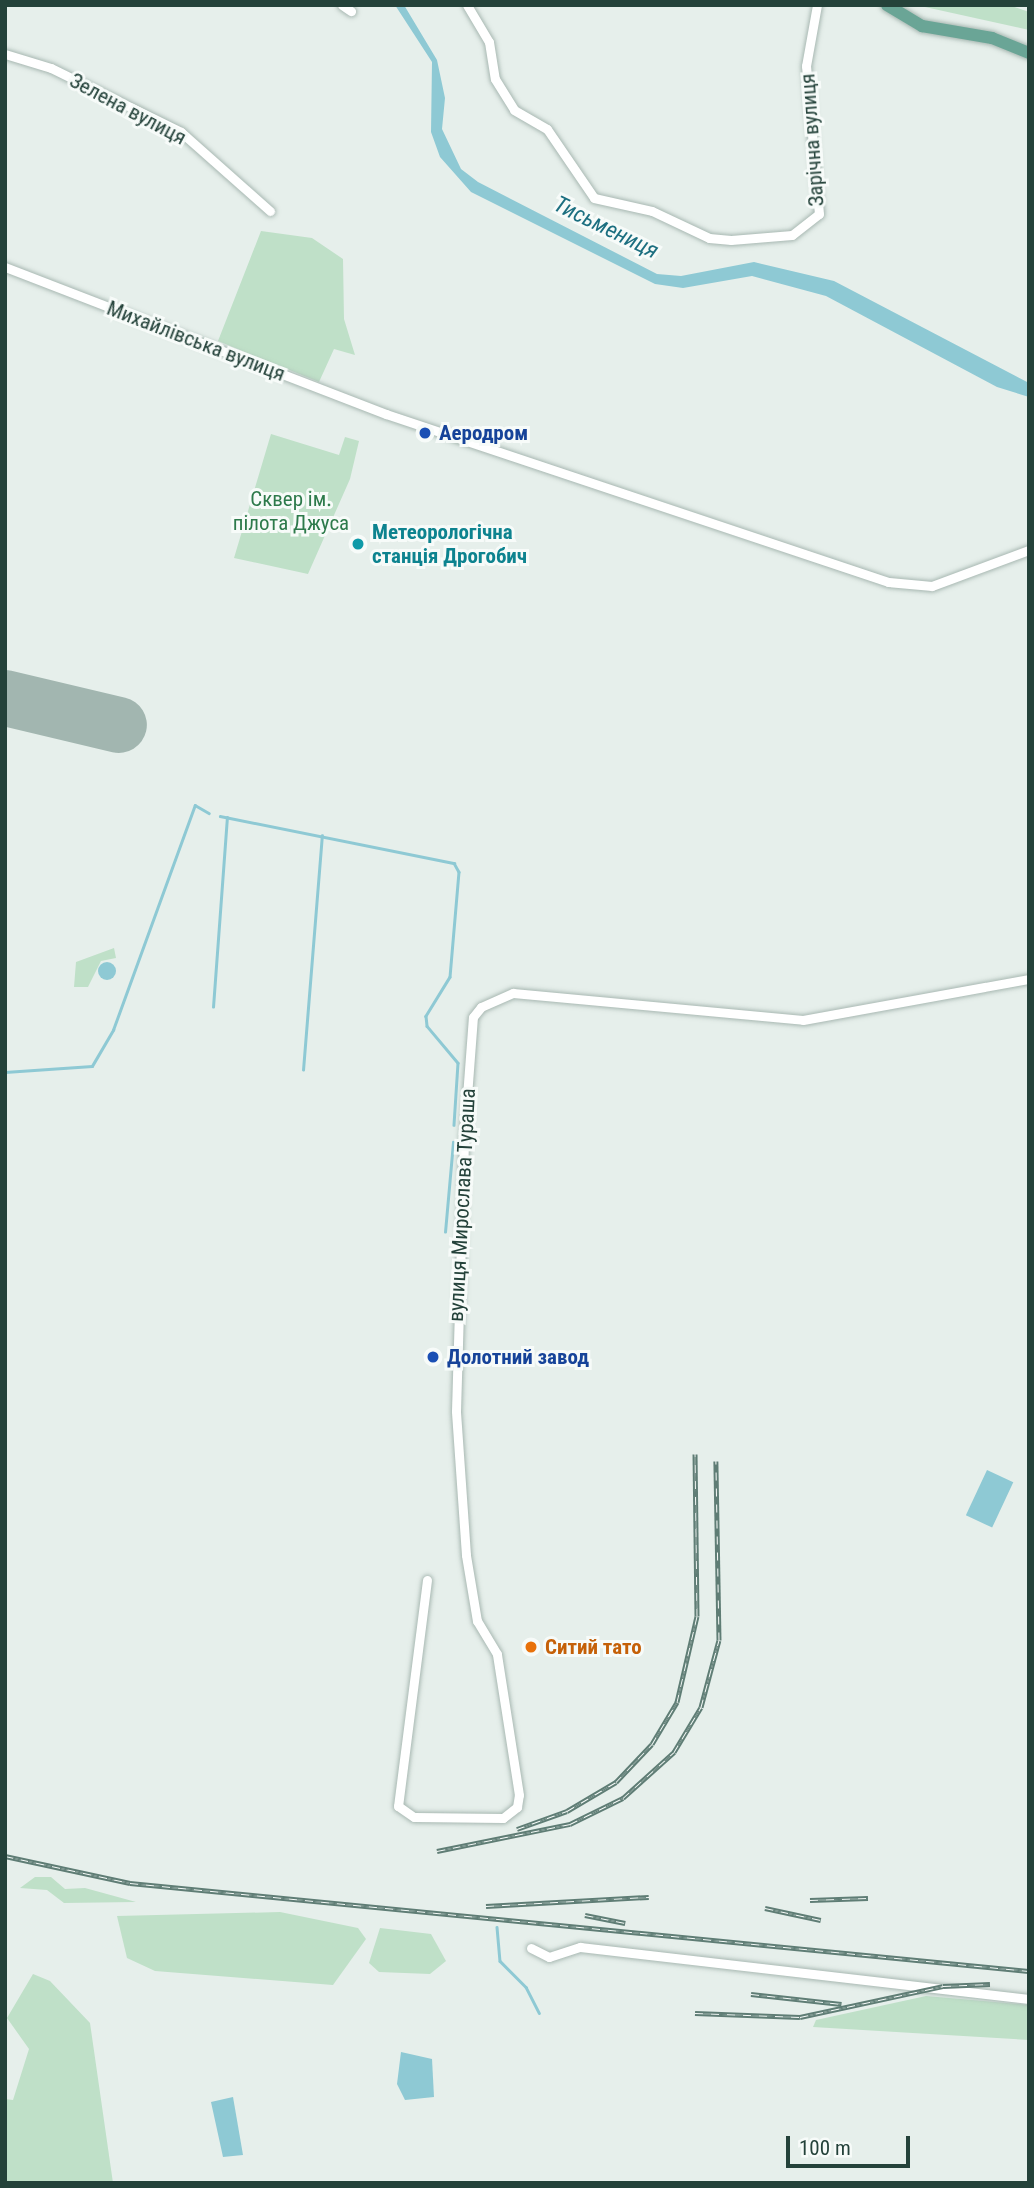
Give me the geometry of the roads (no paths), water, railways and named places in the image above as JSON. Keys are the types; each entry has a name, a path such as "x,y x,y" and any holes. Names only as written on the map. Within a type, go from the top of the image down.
{"main road":[{"path":"887,5 922,26 992,38 1029,53"}],"street":[{"path":"342,5 351,12"},
{"name":"Зарічна вулиця","path":"467,5 489,42 495,79 514,110 547,129 594,198 652,211 709,238 731,240 792,234 819,214 806,66 817,5"},
{"name":"Зелена вулиця","path":"5,54 51,68 181,132 270,211"},
{"name":"Михайлівська вулиця","path":"5,267 386,414 898,584 932,586 1029,550"},
{"name":"вулиця Мирослава Тураша","path":"427,1580 398,1806 414,1817 503,1818 517,1807 519,1795 497,1654 477,1621 466,1555 456,1411 464,1136 470,1041 481,1007 513,993 803,1020 1029,979"},
{"path":"531,1948 549,1957 580,1947 1029,1999"}],"water":[{"path":"395,5 404,5 437,60 445,98 442,129 461,169 478,182 657,274 681,276 754,262 834,281 1029,383 1029,397 997,387 826,296 752,276 683,288 655,284 471,192 440,157 431,132 432,62"},
{"path":"107,962 113,965 116,971 113,977 107,980 101,977 98,971 101,965"},
{"path":"987,1470 1013,1482 992,1528 966,1515"},
{"path":"401,2052 432,2059 434,2097 405,2100 397,2084"},
{"path":"233,2097 243,2155 223,2157 211,2102"}],"waterway":[{"path":"5,1072 92,1066 113,1030 195,805 209,813"},
{"path":"220,816 454,863 459,872 450,977 426,1016 427,1026 458,1063 454,1125"},
{"path":"213,1007 227,818"},
{"path":"303,1070 322,836"},
{"path":"445,1232 453,1142"},
{"path":"497,1927 500,1961 526,1987 539,2013"}],"railway":[{"path":"517,1829 567,1811 616,1782 652,1744 677,1702 697,1616 695,1454"},
{"path":"437,1851 570,1824 623,1798 674,1752 701,1707 719,1640 716,1461"},
{"path":"5,1856 130,1883 1029,1971"},
{"path":"486,1906 649,1897"},
{"path":"810,1900 868,1898"},
{"path":"765,1908 821,1920"},
{"path":"585,1915 625,1923"},
{"path":"695,2013 800,2017 943,1986 990,1984"},
{"path":"751,1994 841,2004"}],"place":[{"name":"Аеродром","path":"425,433"},
{"name":"Метеорологічна станція Дрогобич","path":"358,544"},
{"name":"Долотний завод","path":"433,1357"},
{"name":"Ситий тато","path":"531,1647"}],"water label":[{"name":"Тисьмениця","path":"606,228"}],"park label":[{"name":"Сквер ім. пілота Джуса","path":"291,511"}]}
